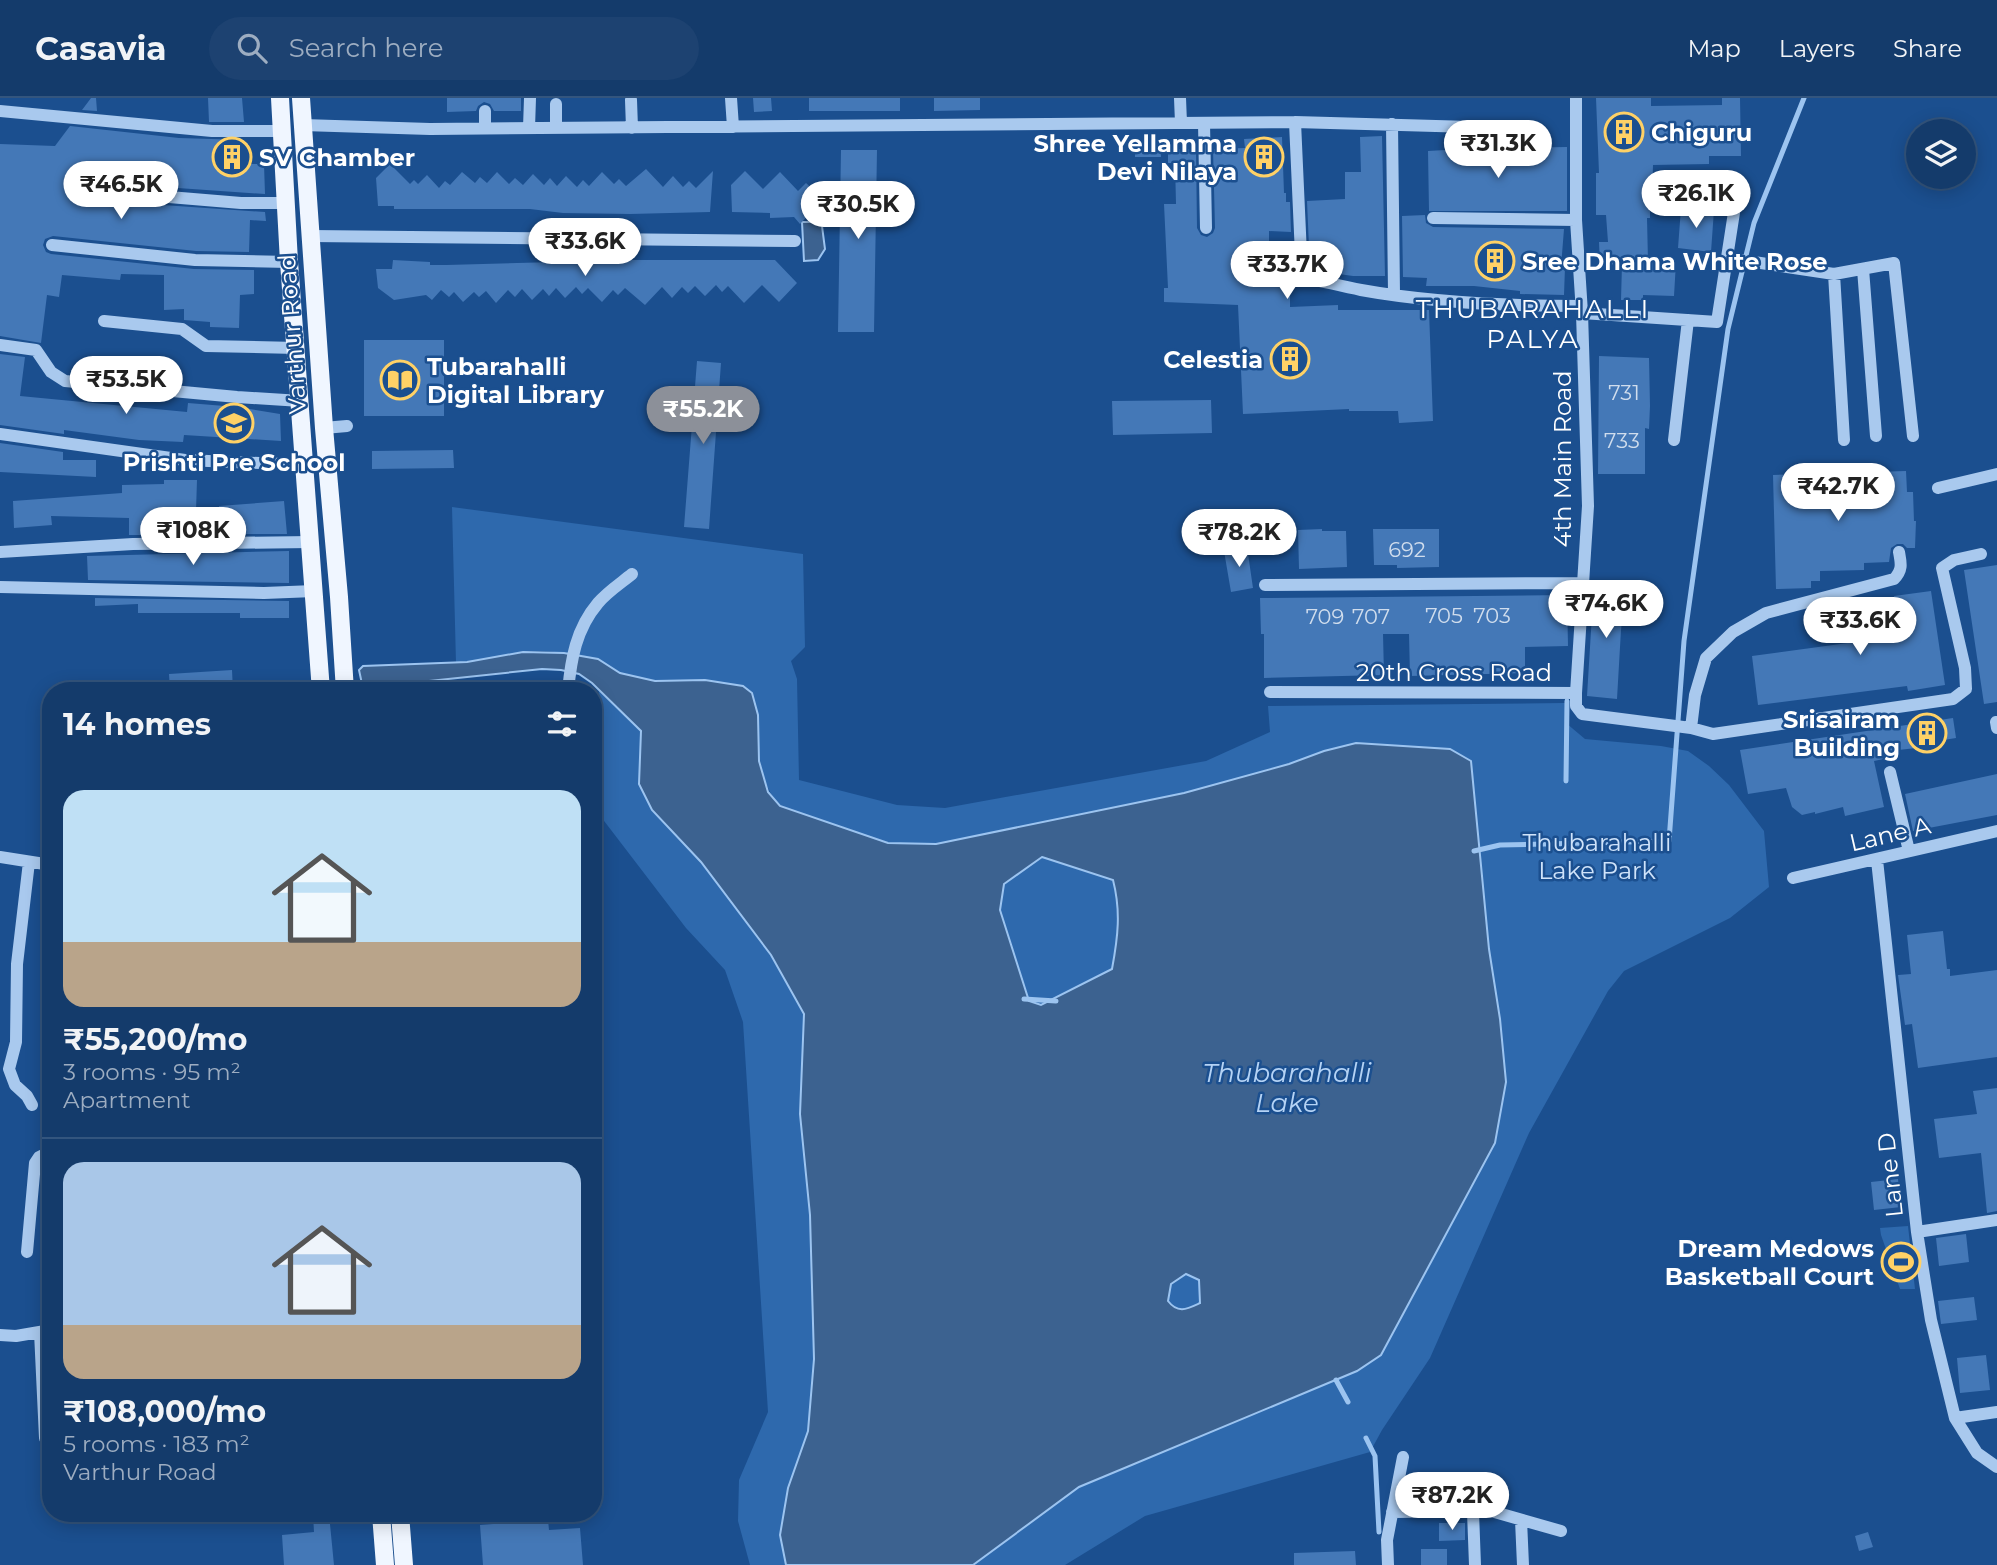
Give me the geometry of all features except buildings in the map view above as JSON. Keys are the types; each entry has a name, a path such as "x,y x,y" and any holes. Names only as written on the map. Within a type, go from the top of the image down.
{"main road":[{"name":"Varthur Road","path":"281,98 289,262 298,348 320,682"},
{"name":"Varthur Road","path":"301,98 344,682"},
{"path":"314,592 338,590"},
{"path":"382,1522 385,1565"},
{"path":"401,1522 404,1565"}],"street":[{"path":"529,128 530,98"},
{"path":"731,98 733,127"},
{"path":"1181,98 1181,123"},
{"name":"4th Main Road","path":"1576,98 1576,220 1582,309 1588,506 1576,693"},
{"path":"631,100 632,128"},
{"path":"555,128 556,104"},
{"path":"0,111 212,131 283,131"},
{"path":"485,111 485,128"},
{"path":"303,125 379,129 1296,122 1471,127"},
{"path":"1296,122 1303,278 1394,294 1717,323 1739,261 1735,206"},
{"path":"1204,123 1206,228"},
{"path":"1392,124 1394,294"},
{"path":"121,193 241,203 286,203"},
{"path":"1433,218 1576,220"},
{"path":"310,236 795,241"},
{"path":"52,245 195,260 289,262"},
{"path":"1739,261 1834,274 1894,263 1913,436"},
{"path":"1863,269 1876,436"},
{"path":"1834,274 1844,440"},
{"path":"1674,440 1688,320"},
{"path":"104,321 182,329 206,346 298,348"},
{"path":"0,345 36,350 51,372 65,381 301,401"},
{"path":"324,428 347,426"},
{"path":"0,434 185,460 306,465"},
{"path":"1938,488 1997,474"},
{"path":"0,552 133,544 311,542"},
{"path":"1688,728 1706,658 1733,632 1766,613 1894,579 1902,565 1899,552"},
{"name":"20th Cross Road","path":"1270,692 1576,693 1576,706 1582,714 1688,728 1713,734 1953,699 1966,688 1965,668 1942,568 1954,560 1981,554"},
{"path":"569,682 577,637 598,603 632,574"},
{"path":"1265,584 1581,583"},
{"path":"0,587 314,592"},
{"path":"1890,772 1909,851"},
{"name":"Lane A","path":"1793,878 1997,831"},
{"path":"0,857 42,864"},
{"name":"Lane D","path":"1877,860 1917,1231 1931,1320 1955,1418 1977,1453 1997,1467"},
{"path":"29,862 17,964 16,1042 9,1069 15,1085 32,1105"},
{"path":"27,1252 35,1163 42,1156"},
{"path":"1917,1231 1997,1220"},
{"path":"0,1335 16,1336 42,1332"},
{"path":"1955,1418 1997,1412"},
{"path":"1388,1565 1387,1540 1403,1457"},
{"path":"1392,1512 1491,1511 1562,1531"},
{"path":"1473,1512 1475,1565"},
{"path":"1521,1520 1523,1565"}],"green space":[{"name":"Thubarahalli Lake Park","path":"452,507 803,554 805,647 791,661 797,679 799,780 897,805 945,808 1206,761 1270,732 1268,706 1565,703 1566,723 1585,739 1688,751 1709,766 1729,785 1764,831 1769,887 1730,918 1624,971 1608,991 1529,1133 1430,1358 1370,1452 1145,1516 1065,1565 973,1565 1079,1487 1357,1371 1381,1355 1495,1143 1506,1083 1500,1019 1489,949 1398,747 1356,743 1184,793 936,844 888,843 780,806 767,785 760,763 758,714 641,731 639,784 652,810 701,862 771,955 804,1014 800,1114 810,1215 814,1359 808,1431 788,1488 781,1535 786,1565 750,1565 738,1521 739,1480 768,1412 743,1022 725,970 686,928 602,818 602,684 612,668 580,656 543,651 456,663"},
{"path":"1041,856 1113,880 1118,913 1112,969 1041,1005 1029,1001 1000,910 1004,884"},
{"name":"Dream Medows Basketball Court","path":"1908,1226 1915,1289 1900,1289 1880,1228"},
{"path":"1186,1274 1199,1280 1200,1303 1187,1308 1175,1308 1168,1302 1171,1284"}],"water":[{"path":"802,222 816,222 822,226 825,249 818,260 804,261"},
{"name":"Thubarahalli Lake","path":"523,652 564,653 598,659 620,673 655,681 705,680 743,686 752,693 758,715 759,761 768,792 780,806 888,843 936,844 1184,793 1356,743 1450,749 1471,761 1489,949 1506,1082 1495,1143 1381,1355 1357,1371 1079,1487 973,1565 786,1565 780,1535 788,1488 808,1431 814,1359 810,1215 800,1114 804,1014 771,955 701,862 652,810 639,784 641,731 602,693 602,682 591,682 579,674 561,670 542,669 419,682 362,682 359,670 363,666 467,662","holes":["1042,857 1113,880 1118,924 1112,969 1041,1005 1029,1001 1000,910 1004,884","1186,1274 1199,1280 1200,1303 1179,1309 1168,1301 1171,1284"]}],"waterway":[{"path":"1474,851 1500,845 1669,841 1684,641 1728,329 1754,223 1804,98"},
{"path":"1566,781 1567,701"},
{"path":"1024,999 1056,1001"},
{"path":"1336,1380 1348,1402"},
{"path":"1366,1438 1375,1456 1379,1532"}],"place":[{"name":"Chiguru","path":"1624,132"},
{"name":"SV Chamber","path":"232,157"},
{"name":"Shree Yellamma Devi Nilaya","path":"1264,157"},
{"name":"Sree Dhama White Rose","path":"1495,261"},
{"name":"Celestia","path":"1290,359"},
{"name":"Tubarahalli Digital Library","path":"400,380"},
{"name":"Prishti Pre School","path":"234,423"},
{"name":"Srisairam Building","path":"1927,733"},
{"name":"Dream Medows Basketball Court","path":"1901,1262"}],"district":[{"name":"THUBARAHALLI PALYA","path":"1533,324"}]}
